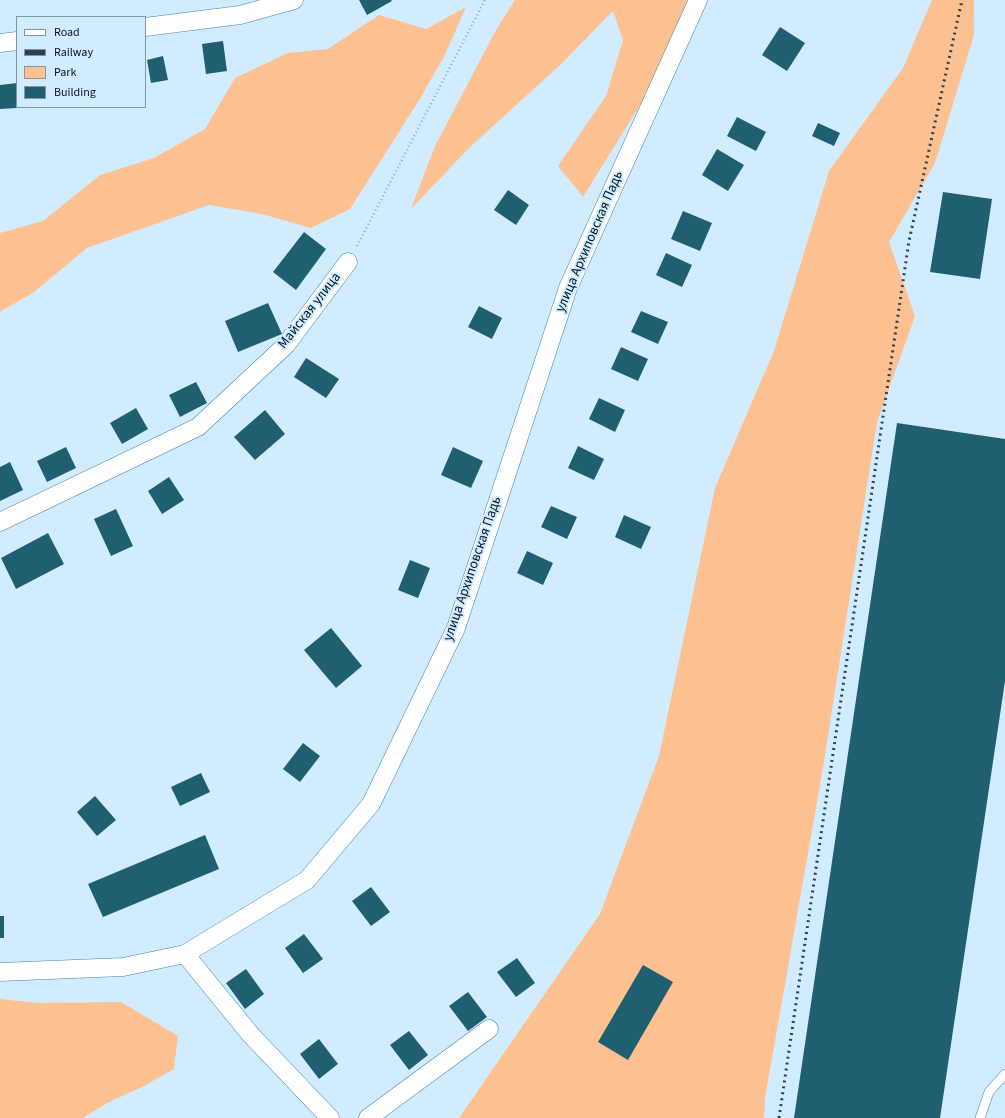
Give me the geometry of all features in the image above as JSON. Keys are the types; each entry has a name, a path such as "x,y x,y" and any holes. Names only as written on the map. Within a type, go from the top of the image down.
{"street":[{"path":"146,26 240,15 294,0"},
{"name":"улица Архиповская Падь","path":"0,972 123,967 185,954 307,880 371,804 456,628 568,288 698,0"},
{"path":"0,44 16,42"},
{"name":"Майская улица","path":"0,522 198,427 286,345 348,262"},
{"path":"185,954 250,1034 330,1118"},
{"path":"368,1118 489,1029"}],"lane":[{"path":"980,1118 990,1092 1005,1074"}],"path":[{"name":"Майская улица","path":"348,262 485,0"}],"green space":[{"path":"515,0 687,0 679,42 583,197 558,166 606,96 623,40 613,11 562,63 468,149 411,209 435,146 496,30"},
{"path":"932,0 974,0 974,35 935,163 889,242 915,316 877,422 823,768 765,1098 764,1118 459,1118 600,914 659,756 715,488 774,351 829,171 903,68"},
{"path":"466,7 444,57 418,102 350,209 311,228 262,214 209,205 87,248 34,292 0,312 0,233 43,221 100,175 154,158 205,129 235,78 288,53 328,49 379,15 426,29"},
{"path":"0,999 39,1003 121,1002 178,1036 174,1069 142,1087 107,1103 83,1118 0,1118"}],"building":[{"path":"359,0 391,0 392,1 367,15"},
{"path":"780,27 805,43 787,71 762,55"},
{"path":"223,41 227,71 206,74 202,44"},
{"path":"163,56 168,80 151,83 147,60"},
{"path":"16,83 17,108 0,109 0,85"},
{"path":"737,117 766,132 756,151 727,136"},
{"path":"818,123 840,133 834,146 812,136"},
{"path":"717,149 744,165 728,191 702,175"},
{"path":"508,190 529,205 516,225 494,210"},
{"path":"943,192 992,199 980,279 930,272"},
{"path":"683,211 712,223 700,251 671,239"},
{"path":"304,232 326,249 296,290 273,272"},
{"path":"666,253 692,265 682,287 656,275"},
{"path":"268,303 282,334 238,352 225,321"},
{"path":"479,306 502,318 492,339 468,327"},
{"path":"641,311 668,322 658,344 631,332"},
{"path":"621,347 648,359 638,381 611,369"},
{"path":"306,358 339,379 326,398 294,377"},
{"path":"196,382 207,403 180,417 169,395"},
{"path":"599,398 625,410 615,432 589,419"},
{"path":"136,408 148,429 122,444 110,423"},
{"path":"265,410 285,434 255,460 234,437"},
{"path":"897,423 1005,439 1005,681 940,1118 794,1118"},
{"path":"578,446 604,459 594,480 568,468"},
{"path":"66,447 76,468 47,482 37,461"},
{"path":"453,447 483,461 471,488 441,475"},
{"path":"10,462 23,490 0,501 0,467"},
{"path":"169,477 184,500 162,514 148,491"},
{"path":"551,506 577,517 567,539 541,527"},
{"path":"116,509 133,546 111,556 94,519"},
{"path":"624,515 651,527 641,549 615,537"},
{"path":"48,533 64,564 16,589 1,558"},
{"path":"527,551 553,563 543,585 517,573"},
{"path":"410,560 430,568 418,598 398,590"},
{"path":"331,628 362,666 336,688 304,650"},
{"path":"303,743 320,756 300,782 283,769"},
{"path":"201,773 210,792 180,806 171,787"},
{"path":"95,796 116,820 97,836 77,812"},
{"path":"205,835 219,869 103,917 88,884"},
{"path":"371,887 390,912 371,926 352,901"},
{"path":"0,916 4,916 4,938 0,938"},
{"path":"304,934 323,959 303,973 285,948"},
{"path":"517,958 535,983 516,997 497,972"},
{"path":"643,965 673,982 628,1060 598,1042"},
{"path":"246,969 264,994 245,1009 226,983"},
{"path":"468,992 487,1017 468,1031 449,1006"},
{"path":"409,1031 428,1055 409,1070 390,1045"},
{"path":"319,1039 338,1064 319,1079 300,1054"}],"railway":[{"path":"779,1118 909,241 962,0"}]}
